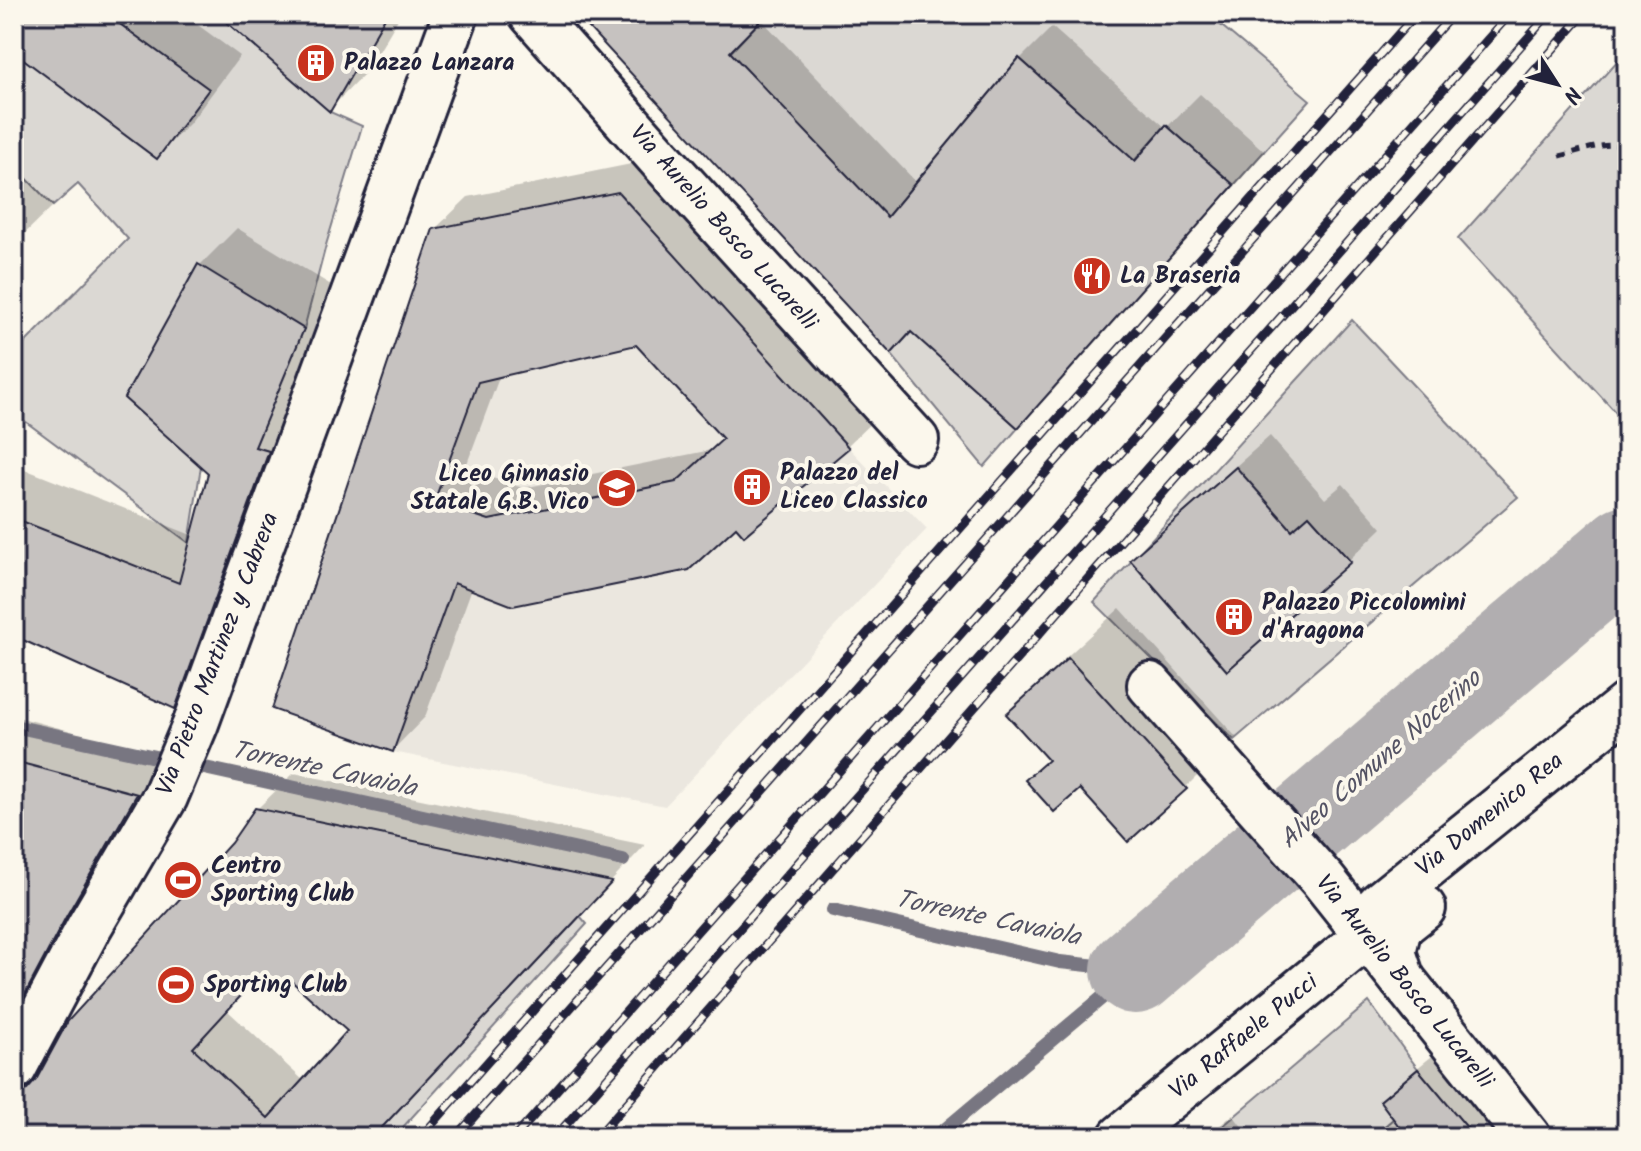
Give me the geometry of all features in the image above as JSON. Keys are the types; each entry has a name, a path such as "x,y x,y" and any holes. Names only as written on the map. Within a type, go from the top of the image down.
{"street":[{"name":"Via Pietro Martinez y Cabrera","path":"14,1068 89,927 165,797 196,723 456,14"},
{"name":"Via Aurelio Bosco Lucarelli","path":"532,14 916,440"},
{"name":"Via Aurelio Bosco Lucarelli","path":"1150,685 1323,880 1528,1137"},
{"name":"Via Domenico Rea","path":"1367,936 1379,905 1627,705"},
{"name":"Via Domenico Rea","path":"1402,979 1393,952 1399,927 1627,742"},
{"name":"Via Raffaele Pucci","path":"1121,1137 1367,936"}],"path":[{"path":"1560,156 1605,145 1627,147"}],"shaded area":[{"path":"106,14 217,14 330,112 362,126 304,329 125,398 201,466 189,543 14,413 14,354 128,239 78,184 53,206 14,165 14,52 208,89"},
{"path":"767,14 1199,14 1206,20 1211,17 1310,100 1234,185 1166,125 951,367 1018,428 984,467 891,354 1099,129 1019,58 887,217 730,53"},
{"path":"1627,50 1627,425 1458,239"},
{"name":"Liceo Ginnasio Statale G.B. Vico","path":"618,192 849,448 927,529 665,806 393,752 272,709 433,229"},
{"path":"1352,320 1518,497 1234,740 1094,602"},
{"path":"580,916 587,924 394,1137 373,1137"},
{"path":"1369,1002 1418,1069 1380,1101 1393,1119 1372,1137 1210,1137"}],"building":[{"path":"14,14 106,14 209,89 157,159 14,52"},
{"name":"Palazzo Lanzara","path":"217,14 387,14 330,112"},
{"path":"576,14 767,14 730,52 887,217 1019,58 1135,161 1166,125 1234,185 1018,428 911,332 891,354"},
{"name":"Palazzo del Liceo Classico","path":"618,192 849,448 744,536 736,527 689,570 513,606 454,583 393,752 272,709 433,229","holes":["636,345 723,439 676,482 489,520 434,502 478,382"]},
{"path":"198,264 304,329 255,447 269,451 175,709 14,636 14,518 179,583 208,473 124,398"},
{"name":"Palazzo Piccolomini d'Aragona","path":"1236,467 1292,530 1309,515 1351,562 1227,671 1130,560"},
{"path":"1068,658 1187,789 1128,842 1080,789 1054,812 1025,780 1048,760 1006,714"},
{"path":"14,761 137,794 14,1015"},
{"path":"255,808 612,882 373,1137 14,1137 14,1093 27,1090 36,1080 68,1021 231,843","holes":["261,974 279,991 289,979 347,1031 268,1118 193,1048"]},
{"path":"1418,1069 1475,1137 1407,1137 1380,1101"}],"waterway":[{"name":"Alveo Comune Nocerino","path":"1135,970 1627,549"},
{"name":"Torrente Cavaiola","path":"14,726 623,860"},
{"name":"Torrente Cavaiola","path":"833,910 1060,962 1135,970"},
{"path":"936,1137 1135,970"}],"railway":[{"path":"421,1137 1416,14"},
{"path":"456,1137 1453,14"},
{"path":"515,1137 1510,14"},
{"path":"555,1137 1549,14"},
{"path":"597,1137 1584,14"}],"place":[{"name":"Palazzo Lanzara","path":"316,63"},
{"name":"La Braseria","path":"1092,276"},
{"name":"Palazzo del Liceo Classico","path":"752,487"},
{"name":"Liceo Ginnasio Statale G.B. Vico","path":"617,488"},
{"name":"Palazzo Piccolomini d'Aragona","path":"1234,617"},
{"name":"Centro Sporting Club","path":"183,880"},
{"name":"Sporting Club","path":"176,985"}]}
